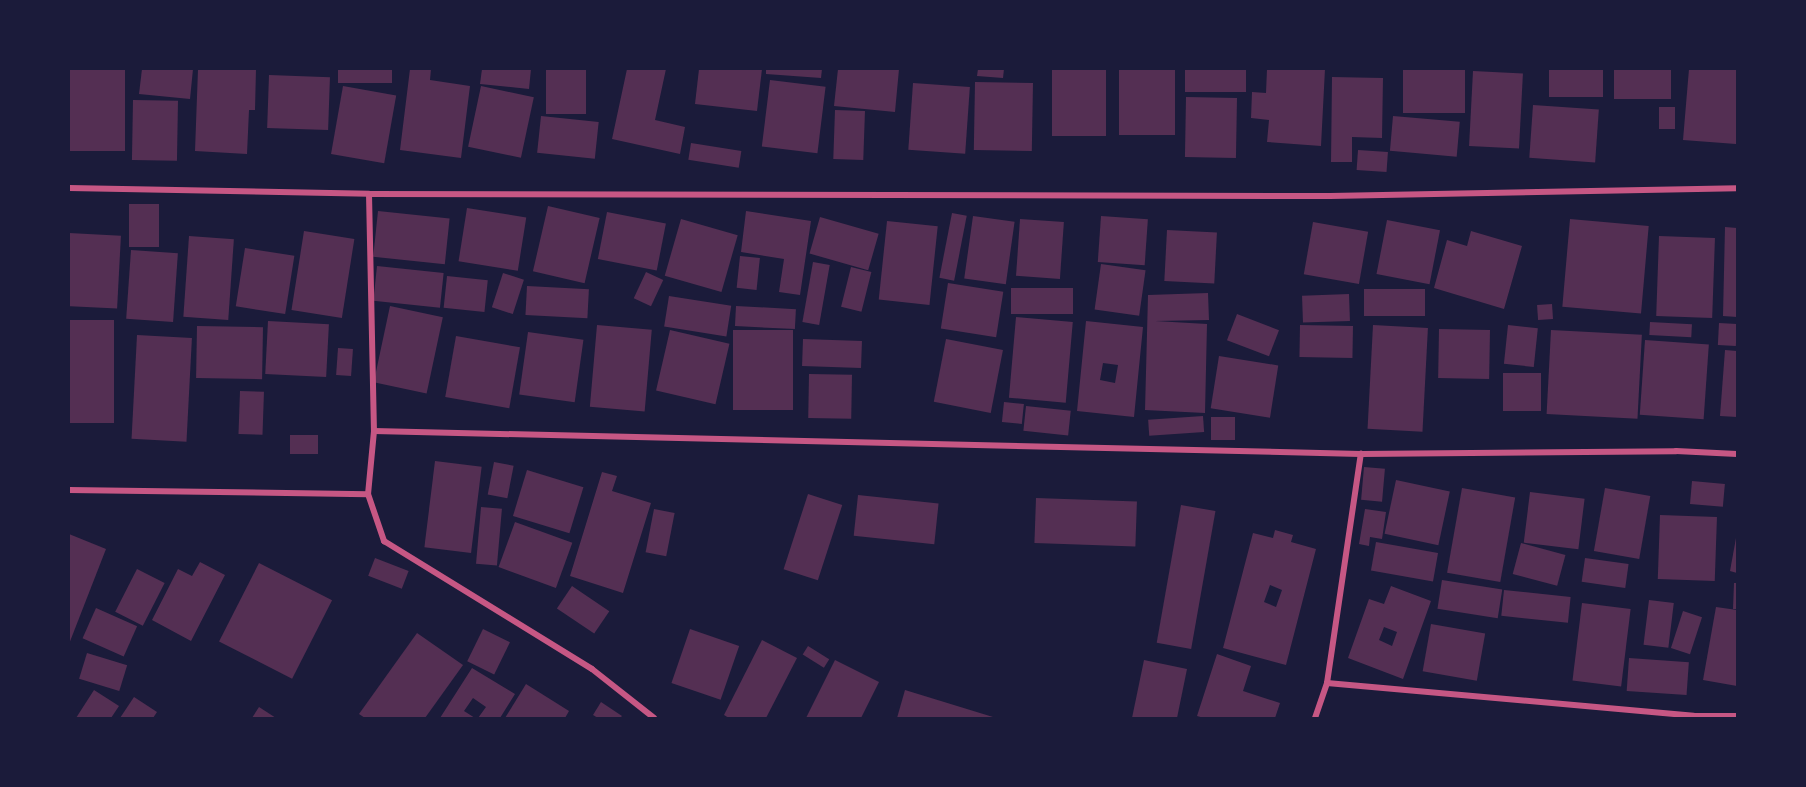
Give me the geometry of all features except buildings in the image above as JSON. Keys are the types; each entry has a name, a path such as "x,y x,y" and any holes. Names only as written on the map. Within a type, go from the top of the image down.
{"street":[{"path":"69,188 369,194 1330,196 1737,188"},
{"path":"369,194 374,431 368,494 384,541 592,669 654,718"},
{"path":"374,431 1361,454 1676,451 1737,454"},
{"path":"1315,718 1327,683 1361,454"},
{"path":"69,490 368,494"},
{"path":"1327,683 1694,716 1737,716"}]}
